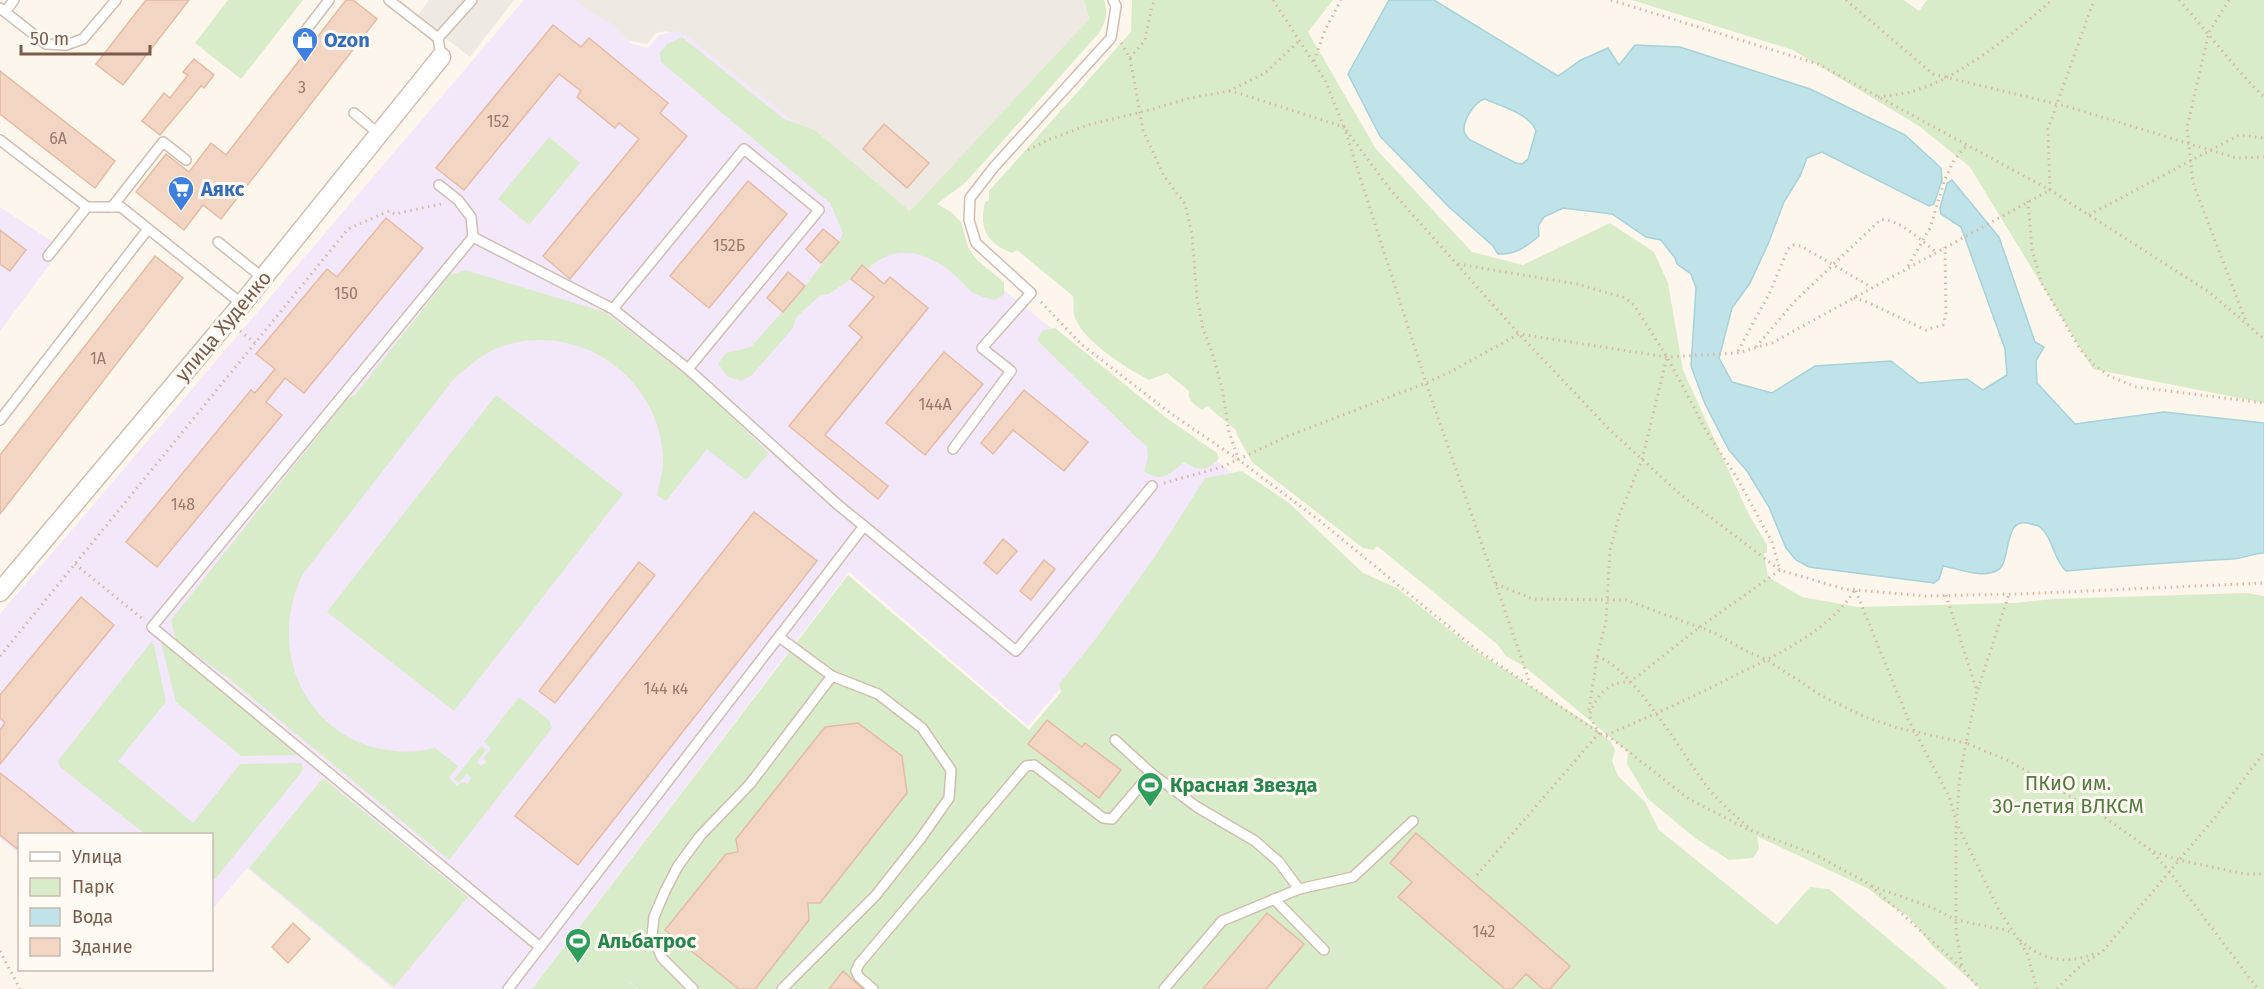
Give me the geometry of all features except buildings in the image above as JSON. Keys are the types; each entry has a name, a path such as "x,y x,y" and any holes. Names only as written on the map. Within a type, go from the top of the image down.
{"street":[{"name":"улица Худенко","path":"4,581 242,304 441,57"}],"lane":[{"path":"14,0 3,10 46,44 66,45 83,39 116,0"},
{"path":"300,38 329,0"},
{"path":"389,0 438,38 441,57"},
{"path":"438,38 472,0"},
{"path":"953,449 1011,371 982,348 1031,292 976,243 969,220 970,198 994,167 1112,38 1116,6 1113,0"},
{"path":"354,113 379,134"},
{"path":"0,140 87,207 121,207 242,304"},
{"path":"112,207 163,142 186,160"},
{"path":"613,309 744,149 819,210 688,369"},
{"path":"440,185 458,200 471,217 472,237 152,627 540,947"},
{"path":"48,256 87,207"},
{"path":"0,420 148,229"},
{"path":"472,237 613,309 688,369 864,526 1016,651 1152,486"},
{"path":"218,242 263,278"},
{"path":"508,989 864,526"},
{"path":"779,637 832,676 878,694 922,728 951,770 949,798 876,895 782,989"},
{"path":"693,989 662,958 652,936 654,917 665,891 678,866 700,836 750,784 832,676"},
{"path":"1115,740 1151,773 1197,807 1255,841 1279,862 1299,889"},
{"path":"873,989 859,977 856,971 859,964 1026,766 1034,765 1103,818 1112,819 1151,773"},
{"path":"1164,989 1222,921 1299,889 1353,877 1413,821"},
{"path":"1274,900 1324,950"}],"path":[{"path":"1130,58 1145,40 1155,0"},
{"path":"1273,0 1325,80 1344,127 1426,383 1530,685"},
{"path":"1314,61 1325,30 1341,0"},
{"path":"1611,0 1818,64 2049,190 2208,292 2264,339"},
{"path":"1846,0 1933,74 2056,104 2236,158 2264,157"},
{"path":"1878,97 1920,89 1945,77 2011,35 2052,0"},
{"path":"2049,190 2048,129 2094,0"},
{"path":"2179,0 2209,32 2245,79 2264,97"},
{"path":"2229,0 2209,32 2187,128 2193,183 2247,325"},
{"path":"1112,33 1130,58 1143,130 1164,176 1185,204 1192,234 1197,298 1203,329 1222,388 1229,432 1239,460"},
{"path":"1229,92 1265,73 1299,40"},
{"path":"1021,153 1088,124 1190,98 1229,92 1241,93 1344,127 1389,188 1519,334 1609,429 1681,495 1780,570 1855,590 1925,596 2264,583"},
{"path":"2089,215 2239,135 2264,138"},
{"path":"1907,268 1930,228 1945,179 1954,160 1967,145"},
{"path":"1152,486 1222,467 1288,436 1426,383 1519,334 1667,357 1737,352 1772,343 2049,190"},
{"path":"0,656 348,229 389,211 395,214 458,200"},
{"path":"2028,201 2032,249 2041,282 2080,349 2092,364 2109,376 2136,387 2264,404"},
{"path":"1755,347 1795,301 1880,220 1887,218 1896,222 1936,252"},
{"path":"1737,352 1770,292 1788,249 1793,245 1800,246 1872,288"},
{"path":"1853,298 1926,330 1942,325 1946,314 1945,247"},
{"path":"1457,264 1577,284 1625,298 1634,305 1667,357 1707,432 1737,478 1772,542 1780,570"},
{"path":"1031,292 1081,344 1170,413 1239,460 1371,562 1476,649 1599,733 1606,735 1689,799 1756,833 1814,854 1869,884 1933,908 1956,920 2006,930 2015,935 2028,948 2058,961 2088,957 2103,951"},
{"path":"1599,733 1589,715 1597,657 1606,621 1610,550 1619,516 1642,460 1667,357"},
{"path":"75,564 152,627"},
{"path":"1589,715 1600,693 1620,682 1630,682 1700,627 1780,570"},
{"path":"1496,585 1533,599 1626,600 1715,633 1767,660 1822,696 1865,717 1915,732 1966,743 2009,761 2078,801 2152,851 2258,989"},
{"path":"1606,735 1767,660 1802,640 1828,620 1848,601 1855,590"},
{"path":"1855,590 1915,732 1949,796 1956,824 1999,910 2026,953 2037,989"},
{"path":"1962,968 1956,920 1956,824 1959,782 1977,691 2009,594"},
{"path":"1946,595 1977,691"},
{"path":"1597,657 1619,668 1710,790 1756,833"},
{"path":"1476,876 1599,733"},
{"path":"2056,989 2078,968 2103,951 2217,815 2264,752"},
{"path":"2152,851 2179,860 2245,874 2263,873"},
{"path":"1869,884 1962,968 1980,988"},
{"path":"0,951 20,989"}],"shaded area":[{"path":"429,0 514,0 470,57 417,16"},
{"path":"524,0 576,0 589,11 609,22 632,44 648,48 659,35 677,31 692,40 1242,481 1028,726 849,572 532,989 393,989 247,868 213,909 213,833 18,833 18,853 0,838 0,614"},
{"path":"572,0 1084,0 1089,19 910,211 815,130 784,119 682,37 667,31 656,33 647,44 626,40"},
{"path":"0,207 62,248 0,331"}],"green space":[{"path":"228,0 303,0 241,79 195,43"},
{"path":"1084,0 1104,0 1106,17 1099,33 966,182 937,204 951,212 961,222 968,247 977,260 1004,282 1004,295 994,300 977,295 954,274 931,259 920,255 898,253 887,256 867,270 862,265 851,279 829,294 821,295 807,307 796,318 793,328 752,375 741,381 727,376 718,364 726,353 751,347 805,286 839,242 843,233 830,203 661,62 660,53 667,44 682,37 784,119 815,130 910,211 1089,19"},
{"name":"ПКиО им. 30-летия ВЛКСМ","path":"1132,0 1333,0 1308,32 1376,149 1472,252 1523,265 1610,223 1654,252 1668,283 1683,370 1748,513 1767,545 1767,552 1764,554 1768,577 1802,597 1857,607 2247,593 2264,596 2264,989 1980,989 1933,947 1908,916 1869,889 1757,836 1759,849 1753,858 1729,860 1695,838 1648,799 1627,764 1628,752 1525,667 1506,656 1497,644 1377,546 1374,550 1363,548 1252,462 1236,430 1207,406 1202,410 1194,404 1190,400 1189,391 1167,373 1149,380 1117,361 1095,344 1079,325 1074,315 1073,296 1017,250 1012,253 990,239 984,227 983,211 985,202 989,200 989,191 1131,32"},
{"path":"1632,0 1904,0 1919,11 1927,0 2264,0 2264,403 2093,369 1970,167 1919,126 1793,50"},
{"path":"549,137 580,163 529,225 498,199"},
{"path":"465,270 605,312 681,371 769,453 746,480 707,449 666,501 657,495 663,459 658,426 646,401 630,380 610,362 587,350 561,342 534,340 506,345 491,351 453,380 303,574 292,603 289,632 292,661 301,687 317,711 337,730 363,744 394,751 435,748 458,766 449,778 457,786 462,782 468,784 471,778 467,774 458,783 454,779 481,746 486,750 477,762 481,766 486,762 483,759 491,748 484,742 519,697 549,720 552,728 449,860 227,677 176,640 171,620 348,398 355,395 450,275"},
{"path":"1055,328 1165,417 1217,453 1219,459 1206,469 1195,468 1184,462 1169,474 1161,477 1144,471 1148,457 1147,446 1037,340 1042,331"},
{"path":"496,395 623,494 454,711 327,612"},
{"name":"Красная Звезда","path":"1242,471 1289,503 1363,573 1397,588 1476,651 1594,727 1611,742 1615,750 1612,761 1618,776 1645,802 1659,830 1777,925 1810,887 1829,889 1948,989 638,989 625,979 637,989 532,989 848,575 1029,730 1061,692 1059,684 1094,641 1156,555 1205,478"},
{"path":"164,640 301,755 241,756 176,702 161,642"},
{"path":"151,642 154,645 166,702 118,761 193,823 240,764 301,763 303,768 216,878 213,879 213,833 144,833 60,767 58,761"},
{"path":"323,778 468,897 394,987 249,868"}],"water":[{"path":"1389,0 1434,0 1558,76 1581,60 1608,48 1619,65 1635,45 1680,47 1810,89 1905,135 1941,168 1942,180 1934,204 1929,206 1822,152 1807,158 1800,176 1784,202 1750,283 1732,308 1719,358 1732,382 1772,393 1815,366 1891,361 1919,383 1967,379 1983,390 2007,375 2005,349 1961,227 1941,214 1940,208 1947,183 1952,180 1999,237 2035,342 2044,347 2036,361 2037,383 2075,424 2164,412 2264,423 2264,553 2236,559 2066,571 2058,561 2045,532 2038,526 2022,523 2012,532 2002,565 1992,573 1971,572 1943,566 1939,579 1934,583 1809,567 1796,560 1786,548 1769,507 1747,471 1729,450 1705,404 1691,366 1696,288 1691,274 1677,264 1661,240 1646,237 1612,214 1563,208 1544,217 1538,226 1539,236 1530,244 1515,252 1498,254 1493,246 1449,207 1380,136 1348,74","holes":["1485,99 1521,115 1533,125 1536,131 1528,159 1522,164 1470,140 1465,134 1465,122 1474,107"]}],"place":[{"name":"Ozon","path":"305,63"},
{"name":"Аякс","path":"181,212"},
{"name":"Красная Звезда","path":"1150,808"},
{"name":"Альбатрос","path":"578,964"}]}
